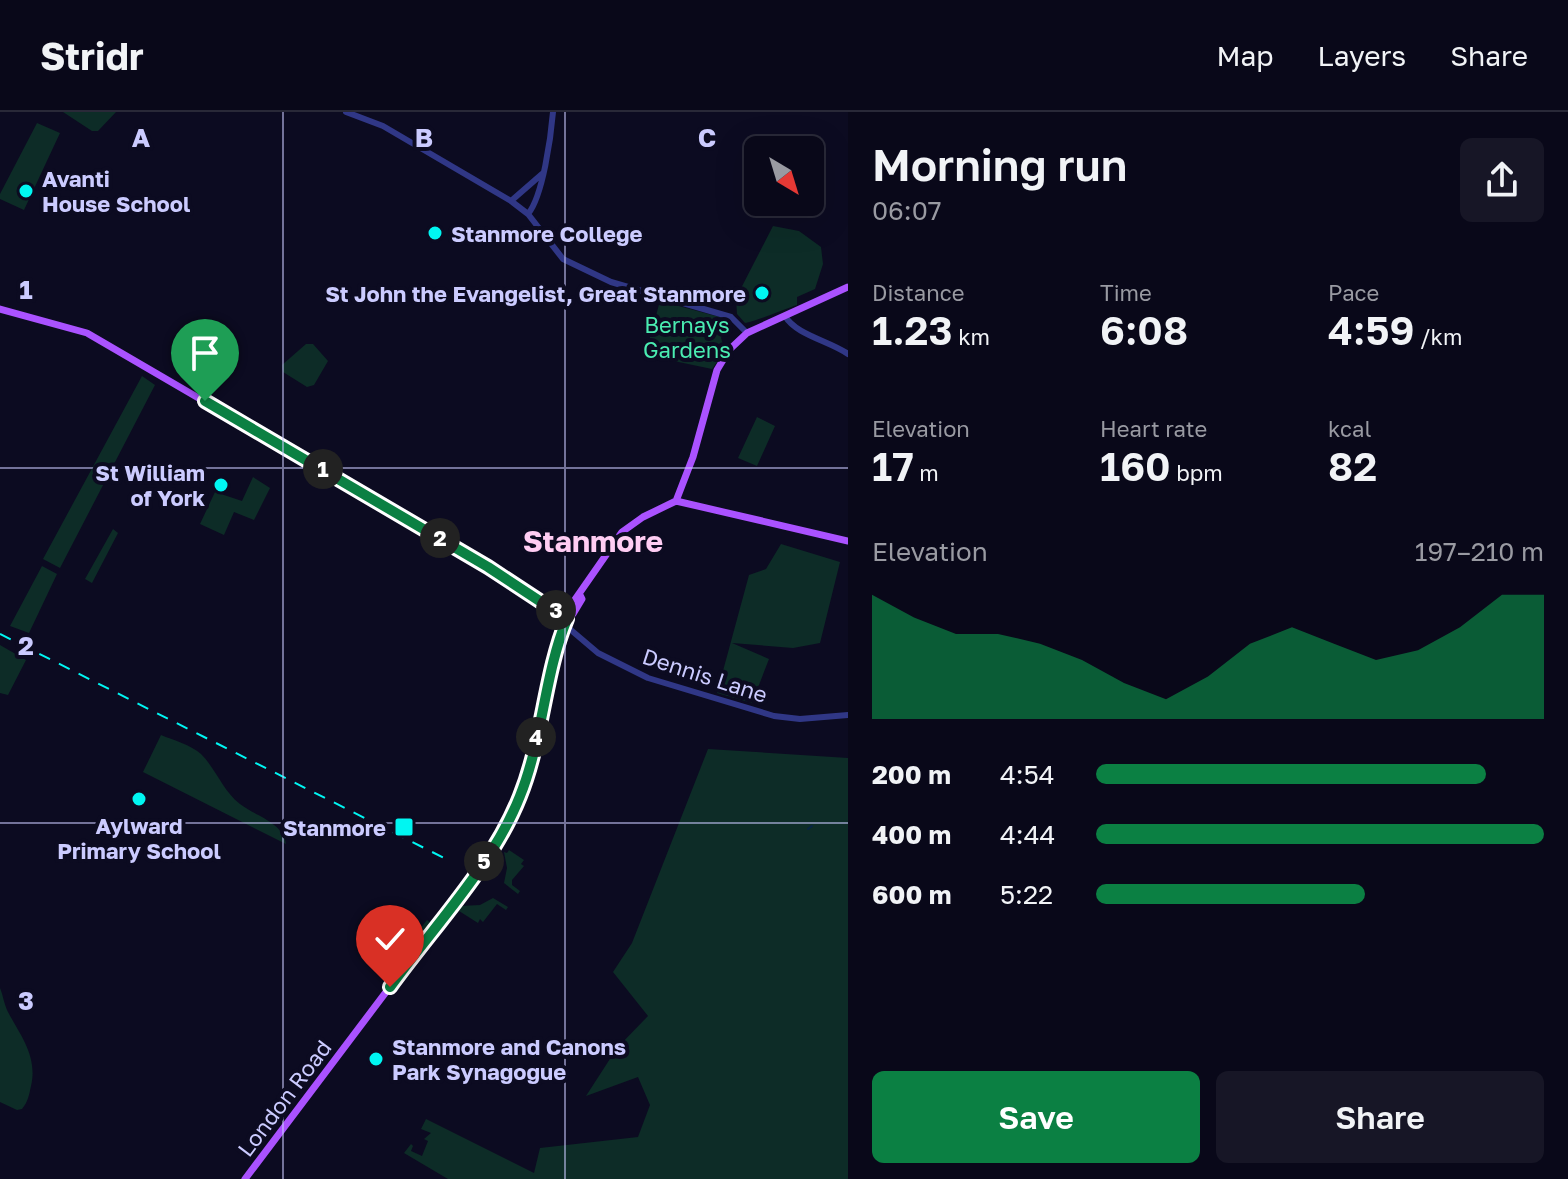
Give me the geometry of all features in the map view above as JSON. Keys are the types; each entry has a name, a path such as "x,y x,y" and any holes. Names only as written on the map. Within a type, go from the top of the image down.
{"main road":[{"path":"676,501 693,457 717,370 729,350 747,333 848,287"},
{"path":"0,309 87,333 363,492 567,619"},
{"path":"567,619 567,611 622,532 643,517 676,501 848,541"},
{"path":"567,619 582,599 580,595"},
{"path":"553,608 572,604"},
{"name":"London Road","path":"245,1179 502,834 522,792 567,619"}],"street":[{"path":"346,112 383,126 511,201 528,214 563,259 611,282 731,317 747,333"},
{"path":"528,214 534,207 553,112"},
{"path":"511,201 542,174"},
{"path":"785,316 790,325 838,346 848,354"},
{"name":"Dennis Lane","path":"567,619 595,651 648,678 774,716 800,719 848,715"}],"green space":[{"path":"63,112 116,112 98,131 92,131"},
{"path":"37,123 60,133 24,210 0,199 0,194"},
{"path":"773,226 799,231 821,247 823,264 815,289 797,297 797,305 745,323 737,314 736,298"},
{"name":"Bernays Gardens","path":"660,301 727,319 721,338 725,351 712,369 645,355"},
{"path":"306,344 313,344 328,361 314,385 307,387 283,372 282,365"},
{"path":"142,376 155,385 60,568 43,559"},
{"path":"757,417 775,426 757,466 738,458"},
{"path":"253,477 270,488 254,520 234,512 224,535 200,524 215,492 242,501"},
{"path":"113,529 118,533 92,583 85,579"},
{"path":"781,544 840,562 820,643 793,648 732,643 769,659 752,703 717,693 749,575 766,569"},
{"path":"42,566 57,574 29,633 10,626"},
{"path":"0,645 26,660 8,695 0,693"},
{"path":"161,735 201,754 234,799 280,830 286,844 143,772"},
{"path":"708,749 848,758 848,1179 448,1179 404,1153 411,1144 411,1151 422,1156 428,1141 424,1139 431,1133 421,1129 426,1119 534,1173 540,1148 638,1137 650,1105 638,1077 586,1096 617,1048 648,1016 613,972 632,943"},
{"path":"509,850 524,860 521,864 524,866 512,880 512,885 520,891 518,894 504,883 507,868 504,852"},
{"path":"493,898 508,907 506,910 497,904 483,922 480,919 478,923 459,911 461,906 480,905"},
{"path":"427,920 430,926 395,973 391,973 390,968"},
{"path":"0,988 8,1012 27,1046 32,1065 33,1075 26,1104 17,1110 0,1102"}],"waterway":[{"path":"808,829 812,826"}],"railway":[{"path":"0,634 444,858"}],"place":[{"name":"Avanti House School","path":"26,191"},
{"name":"Stanmore College","path":"435,233"},
{"name":"St John the Evangelist, Great Stanmore","path":"762,293"},
{"name":"St William of York","path":"221,485"},
{"name":"Aylward Primary School","path":"139,799"},
{"name":"Stanmore","path":"404,827"},
{"name":"Stanmore and Canons Park Synagogue","path":"376,1059"}],"district":[{"name":"Stanmore","path":"593,541"}],"route":[{"path":"205,401 488,567 567,619 522,792 510,819 494,848 390,987"}]}
